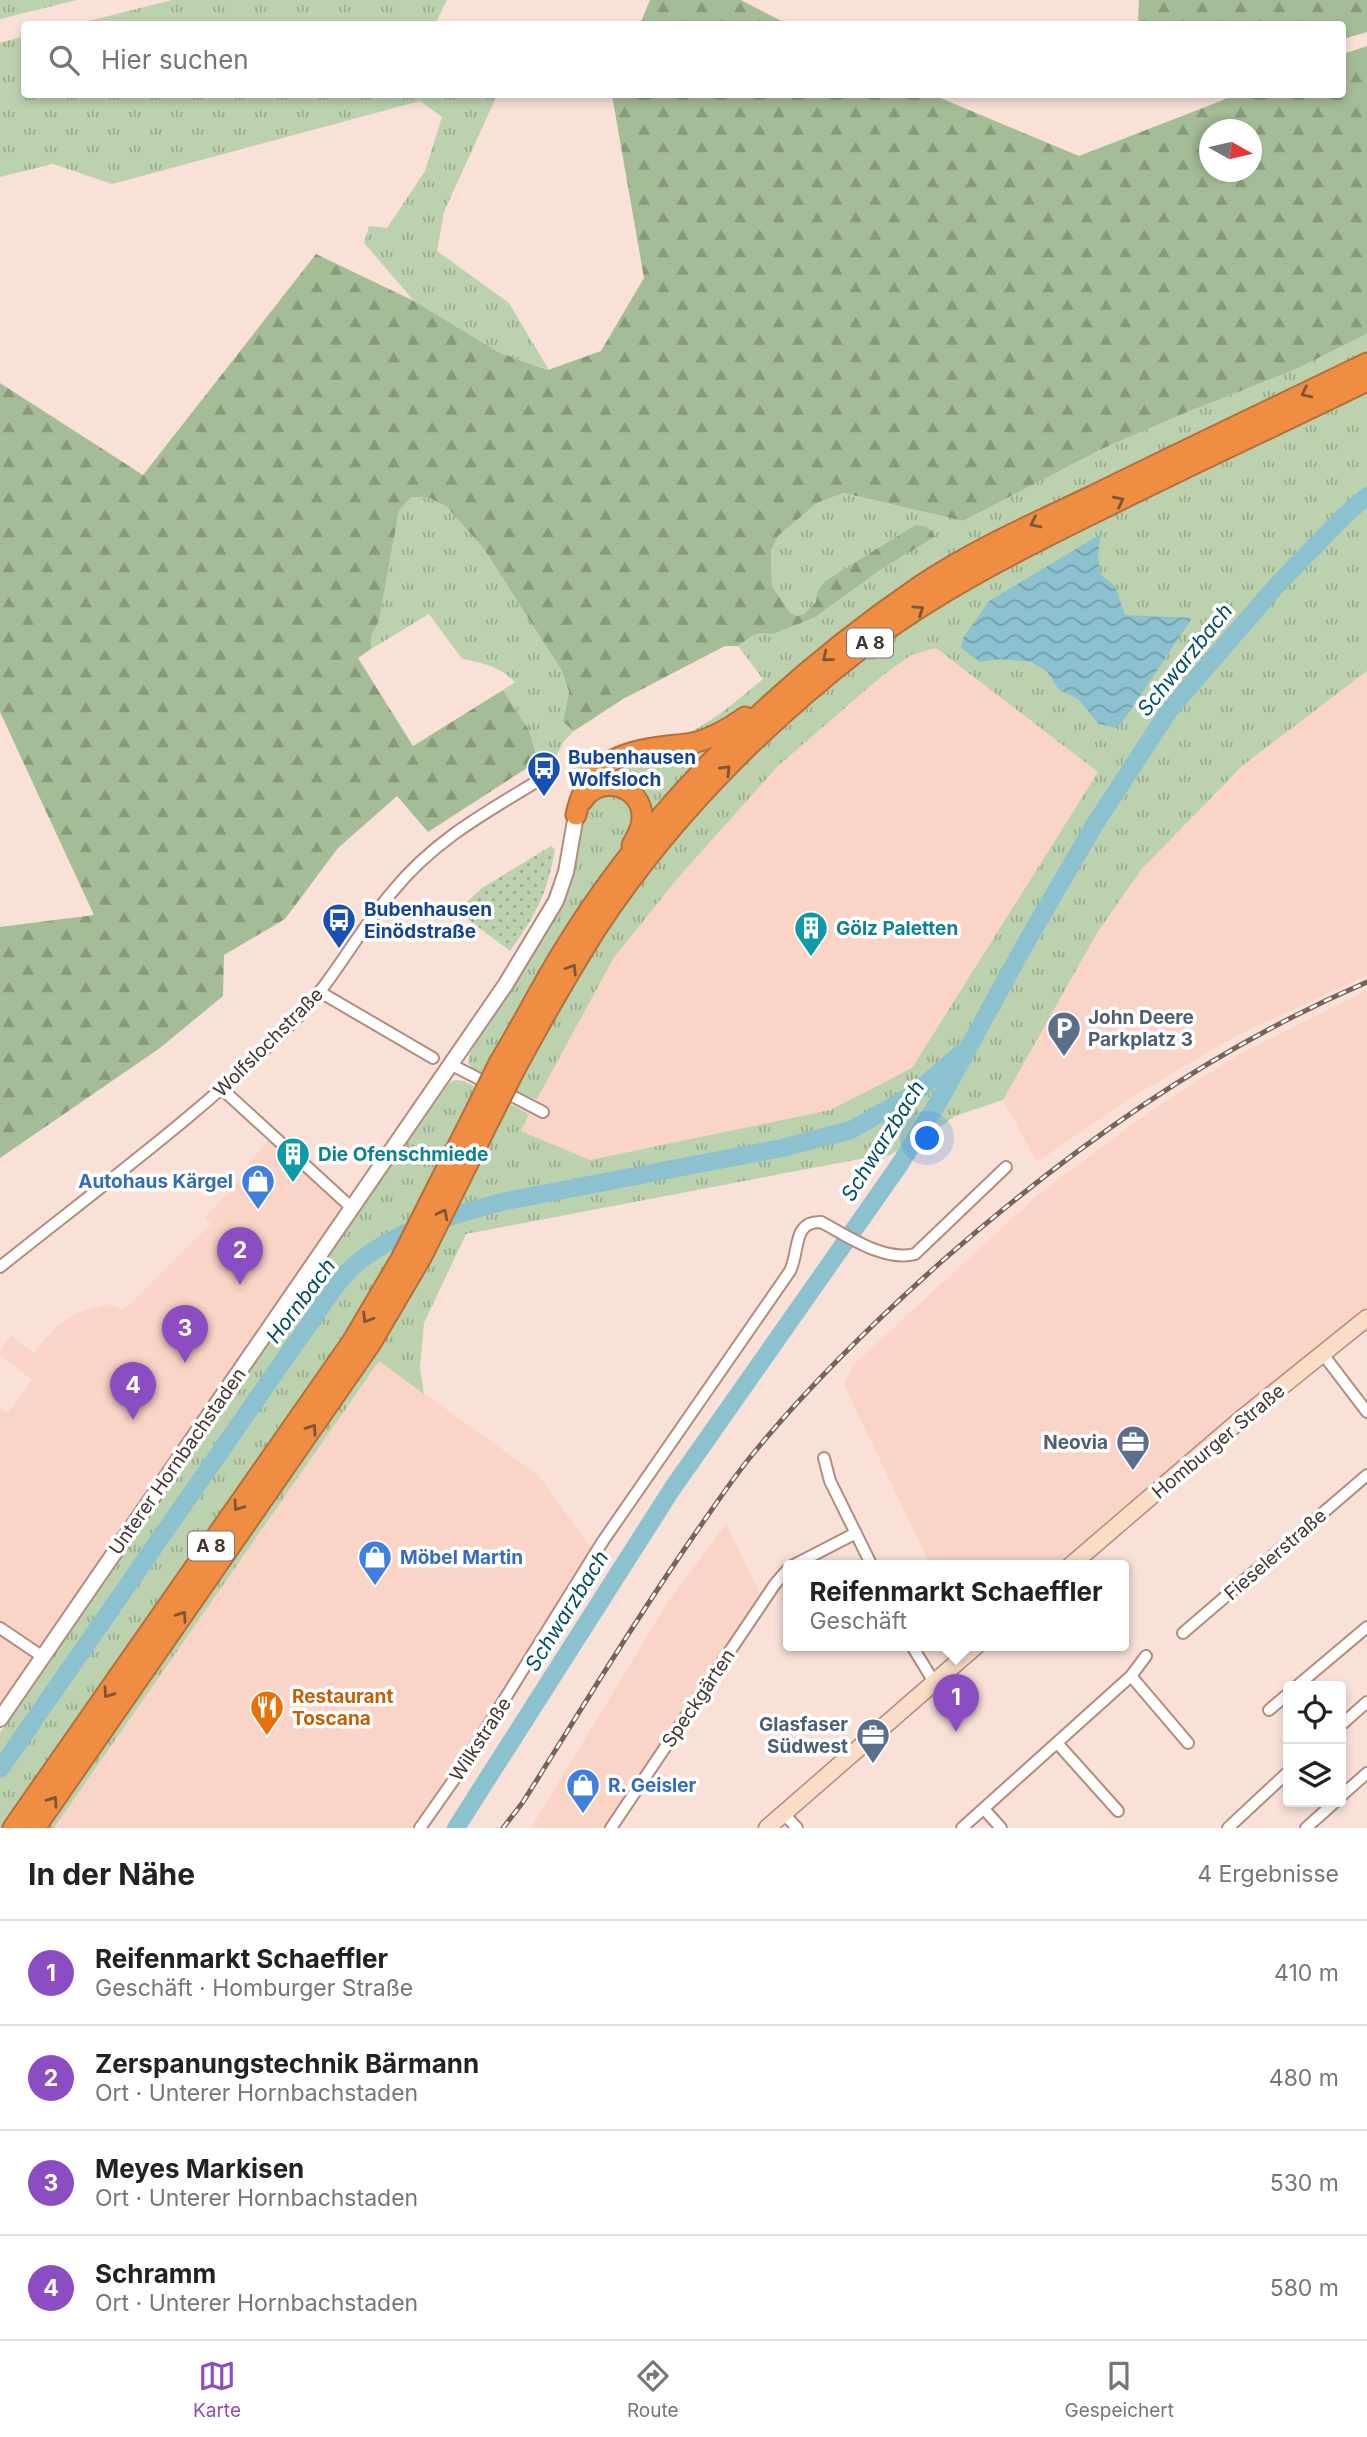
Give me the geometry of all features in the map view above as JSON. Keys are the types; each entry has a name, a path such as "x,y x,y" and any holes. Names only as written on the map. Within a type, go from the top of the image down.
{"highway":[{"name":"A 8","path":"13,1828 352,1342 401,1259 443,1179 486,1110 563,952 617,874 689,784 779,696 852,636 922,585 1016,532 1367,363"},
{"name":"A 8","path":"507,1067 598,927 643,865 702,795 757,738 865,646 942,595 1028,545 1367,381"},
{"path":"576,815 584,787 599,769 610,761 634,751 696,742 728,727 779,696"},
{"path":"576,815 590,790 606,785 625,789 639,802 643,816 640,829 617,874"},
{"name":"A 8","path":"35,1828 363,1354 422,1256 463,1173 486,1110"}],"main road":[{"name":"Homburger Straße","path":"1077,1560 1240,1420 1367,1318"},
{"path":"767,1828 970,1651"}],"street":[{"name":"Wolfslochstraße","path":"0,1267 161,1141 222,1089 291,1024 320,992 391,892 428,852 479,816 549,774"},
{"name":"Unterer Hornbachstaden","path":"0,1719 506,984 556,901 566,872 576,815"},
{"path":"320,992 433,1058"},
{"path":"452,1065 543,1112"},
{"path":"222,1089 353,1209"},
{"name":"Wilkstraße","path":"420,1828 458,1774 580,1576 790,1271 803,1227 811,1222 821,1222 872,1247 902,1258 915,1254 1006,1167"},
{"path":"1322,1353 1367,1412"},
{"path":"824,1458 830,1481 869,1560"},
{"name":"Fieselerstraße","path":"1183,1633 1367,1475"},
{"path":"804,1560 856,1533"},
{"name":"Speckgärten","path":"611,1828 783,1575"},
{"path":"1303,1681 1367,1627"},
{"path":"0,1628 43,1657"},
{"path":"915,1651 934,1682"},
{"path":"962,1828 1131,1676 1146,1656"},
{"path":"1131,1676 1188,1743"},
{"path":"1269,1710 1283,1697"},
{"path":"1346,1721 1367,1702"},
{"path":"1058,1744 1118,1811"},
{"path":"1346,1792 1367,1773"},
{"path":"1228,1828 1283,1778"},
{"path":"1318,1807 1323,1812"},
{"path":"1306,1828 1329,1807"},
{"path":"984,1809 1001,1828"},
{"path":"784,1814 797,1828"}],"shaded area":[{"path":"936,648 1098,772 912,1068 830,1110 590,1160 520,1131 507,1104 514,1091 537,1098 613,959 677,879 779,765 882,676 911,655"},
{"path":"1367,671 1367,975 1232,1038 1131,1098 1037,1162 1003,1100 1097,933 1141,870 1242,766"},
{"path":"1367,990 1367,1311 1070,1560 928,1560 844,1385 853,1365 1039,1194 1148,1113 1241,1053"},
{"path":"269,1140 344,1210 0,1703 0,1408 8,1413 32,1380 0,1355 0,1351 11,1336 33,1353 59,1324 77,1313 108,1304 121,1309 127,1307 211,1224 205,1217 251,1168 248,1163"},
{"path":"379,1361 538,1475 600,1560 462,1778 427,1828 54,1828"},
{"path":"726,1524 761,1596 624,1803 604,1828 531,1828 667,1603"}],"green space":[{"path":"0,0 77,0 0,19"},
{"path":"172,0 447,0 436,21 89,21"},
{"path":"650,0 741,0 781,21 641,21"},
{"path":"1139,0 1367,0 1367,32 1346,38 1346,21 1138,21"},
{"path":"21,37 21,98 496,98 444,212 437,251 509,303 549,370 500,353 414,301 364,243 369,226 387,228 425,171 442,117 420,101 112,184 53,164 0,177 0,43"},
{"path":"1367,46 1367,334 1294,370 1104,448 963,521 843,493 817,503 778,536 771,551 772,586 790,613 797,616 804,614 816,602 817,593 825,581 915,525 932,531 935,537 883,568 814,618 773,634 760,633 738,646 725,646 623,699 574,731 563,722 569,692 562,671 484,549 447,507 430,498 412,497 399,510 379,621 371,636 371,649 358,658 413,746 503,690 529,730 538,761 428,832 397,796 338,848 285,919 224,955 223,996 160,1048 0,1158 0,927 94,915 0,712 0,383 143,475 316,254 414,301 500,353 548,370 601,351 644,278 613,98 940,98 1079,156 1228,98 1346,98 1346,53"},
{"path":"1367,334 1367,671 1242,766 1141,870 1097,933 1003,1100 955,1116 936,1130 871,1165 865,1158 466,1234 424,1323 420,1368 424,1394 379,1361 54,1828 0,1828 0,1733 265,1345 449,1083 455,1080 464,1081 529,1114 521,1131 590,1160 830,1110 912,1068 1098,772 936,648 911,655 882,676 779,765 677,879 613,959 537,1099 514,1091 472,1068 468,1063 470,1053 561,905 549,898 557,874 573,786 573,771 581,762 594,755 682,735 712,719 763,679 738,646 760,633 773,634 814,618 883,568 935,537 915,525 825,581 816,602 804,614 797,616 790,614 772,586 771,551 778,536 817,503 842,493 963,521 1104,448 1294,370"},
{"path":"412,497 430,498 447,507 484,549 562,671 569,692 563,722 574,731 564,741 555,758 546,756 538,761 529,730 503,690 515,682 497,669 462,659 429,614 371,649 371,636 379,621 399,510"},
{"path":"551,846 555,849 544,892 534,915 510,951 457,911 482,888"}],"water":[{"path":"1101,534 1098,554 1100,574 1115,586 1125,615 1192,618 1117,728 1099,724 1078,699 1059,690 1047,671 1031,662 1000,659 980,662 961,648 963,638 989,601"}],"waterway":[{"name":"Schwarzbach","path":"456,1828 672,1489 900,1164 942,1096 1095,824 1170,709 1278,584 1367,496"},
{"name":"Hornbach","path":"0,1769 330,1294 358,1262 376,1249 418,1228 485,1206 782,1148 851,1130 914,1094 960,1054"}],"railway":[{"path":"503,1828 523,1802 654,1595 731,1482 796,1404 867,1331 990,1220 1143,1105 1252,1039 1367,982"}],"place":[{"name":"Bubenhausen Wolfsloch","path":"544,798"},
{"name":"Bubenhausen Einödstraße","path":"339,950"},
{"name":"Gölz Paletten","path":"811,958"},
{"name":"John Deere Parkplatz 3","path":"1064,1058"},
{"name":"Die Ofenschmiede","path":"293,1184"},
{"name":"Autohaus Kärgel","path":"258,1211"},
{"name":"Zerspanungstechnik Bärmann","path":"240,1285"},
{"name":"Meyes Markisen","path":"185,1363"},
{"name":"Schramm","path":"133,1420"},
{"name":"Neovia","path":"1133,1472"},
{"name":"Möbel Martin","path":"375,1587"},
{"name":"Reifenmarkt Schaeffler","path":"956,1732"},
{"name":"Restaurant Toscana","path":"267,1737"},
{"name":"Glasfaser Südwest","path":"873,1765"},
{"name":"R. Geisler","path":"583,1815"}]}
